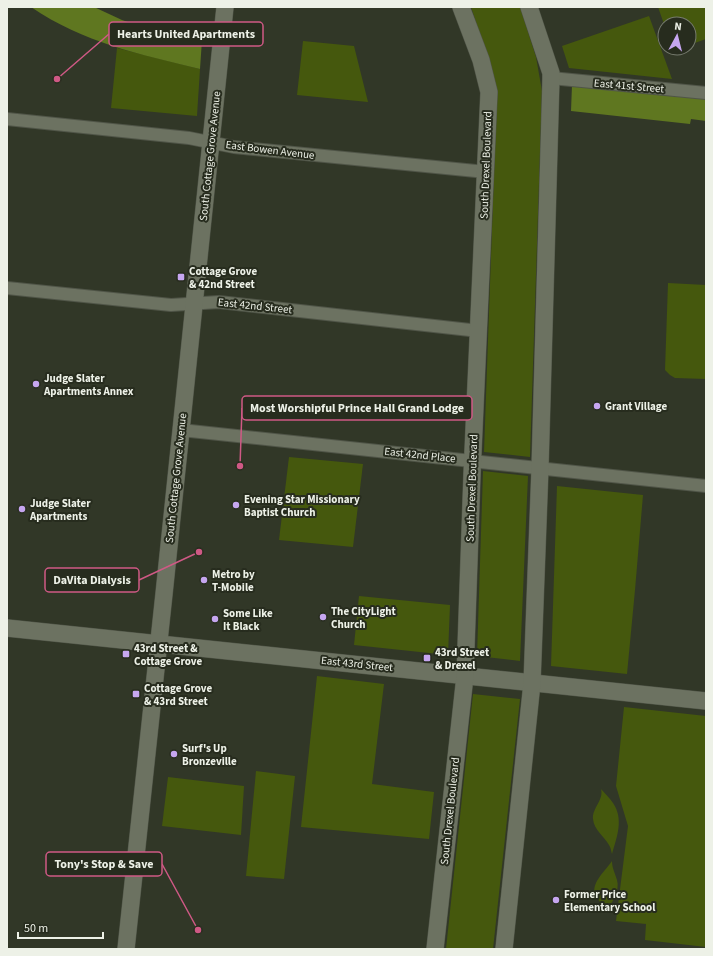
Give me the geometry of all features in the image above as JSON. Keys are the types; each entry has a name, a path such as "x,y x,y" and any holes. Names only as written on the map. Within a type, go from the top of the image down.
{"street":[{"name":"South Cottage Grove Avenue","path":"126,949 225,7"},
{"name":"South Drexel Boulevard","path":"435,949 465,676 489,92 481,60 461,7"},
{"path":"504,949 532,683 540,468 551,78 551,73 529,7"},
{"name":"East 41st Street","path":"551,78 706,93"},
{"name":"East Bowen Avenue","path":"7,119 189,138 234,147 486,172"},
{"name":"East 42nd Street","path":"7,288 172,305 219,302 479,330"},
{"name":"East 42nd Place","path":"181,430 706,486"},
{"name":"East 43rd Street","path":"7,628 706,701"}],"green space":[{"path":"31,7 94,7 122,20 158,32 202,40 200,69 112,46 71,30"},
{"path":"471,7 520,7 536,57 542,91 530,457 484,452 497,89"},
{"path":"658,7 706,7 706,39 697,42 697,16 661,16"},
{"path":"649,16 657,38 657,56 664,56 672,79 569,68 562,46"},
{"path":"303,41 354,46 368,102 297,95"},
{"path":"117,48 200,69 197,116 111,108"},
{"path":"572,85 706,99 706,121 691,119 690,124 571,111"},
{"path":"668,283 706,285 706,379 675,378 665,370"},
{"path":"289,457 363,464 353,547 279,540"},
{"path":"483,471 528,476 520,661 477,656"},
{"path":"557,486 643,495 627,674 551,666"},
{"path":"359,596 450,605 448,655 354,645"},
{"path":"317,676 384,684 372,784 434,792 429,839 301,827"},
{"path":"473,694 520,699 493,949 446,949"},
{"path":"624,707 706,716 706,947 645,940 646,924 616,921 628,826 616,786"},
{"path":"256,771 295,776 284,879 246,876"},
{"path":"168,777 244,786 241,835 162,826"},
{"path":"601,789 613,803 618,815 619,822 612,854 610,846 597,830 593,819 594,811 601,797"},
{"path":"612,861 618,888 614,899 607,909 597,898 594,890 597,881"}],"place":[{"name":"Hearts United Apartments","path":"57,79"},
{"name":"Cottage Grove & 42nd Street","path":"181,277"},
{"name":"Judge Slater Apartments Annex","path":"36,384"},
{"name":"Grant Village","path":"597,406"},
{"name":"Most Worshipful Prince Hall Grand Lodge","path":"240,466"},
{"name":"Evening Star Missionary Baptist Church","path":"236,505"},
{"name":"Judge Slater Apartments","path":"22,509"},
{"name":"DaVita Dialysis","path":"199,552"},
{"name":"Metro by T-Mobile","path":"204,580"},
{"name":"The CityLight Church","path":"323,617"},
{"name":"Some Like It Black","path":"215,619"},
{"name":"43rd Street & Cottage Grove","path":"126,654"},
{"name":"43rd Street & Drexel","path":"427,658"},
{"name":"Cottage Grove & 43rd Street","path":"136,694"},
{"name":"Surf's Up Bronzeville","path":"174,754"},
{"name":"Former Price Elementary School","path":"556,900"},
{"name":"Tony's Stop & Save","path":"198,930"}]}
